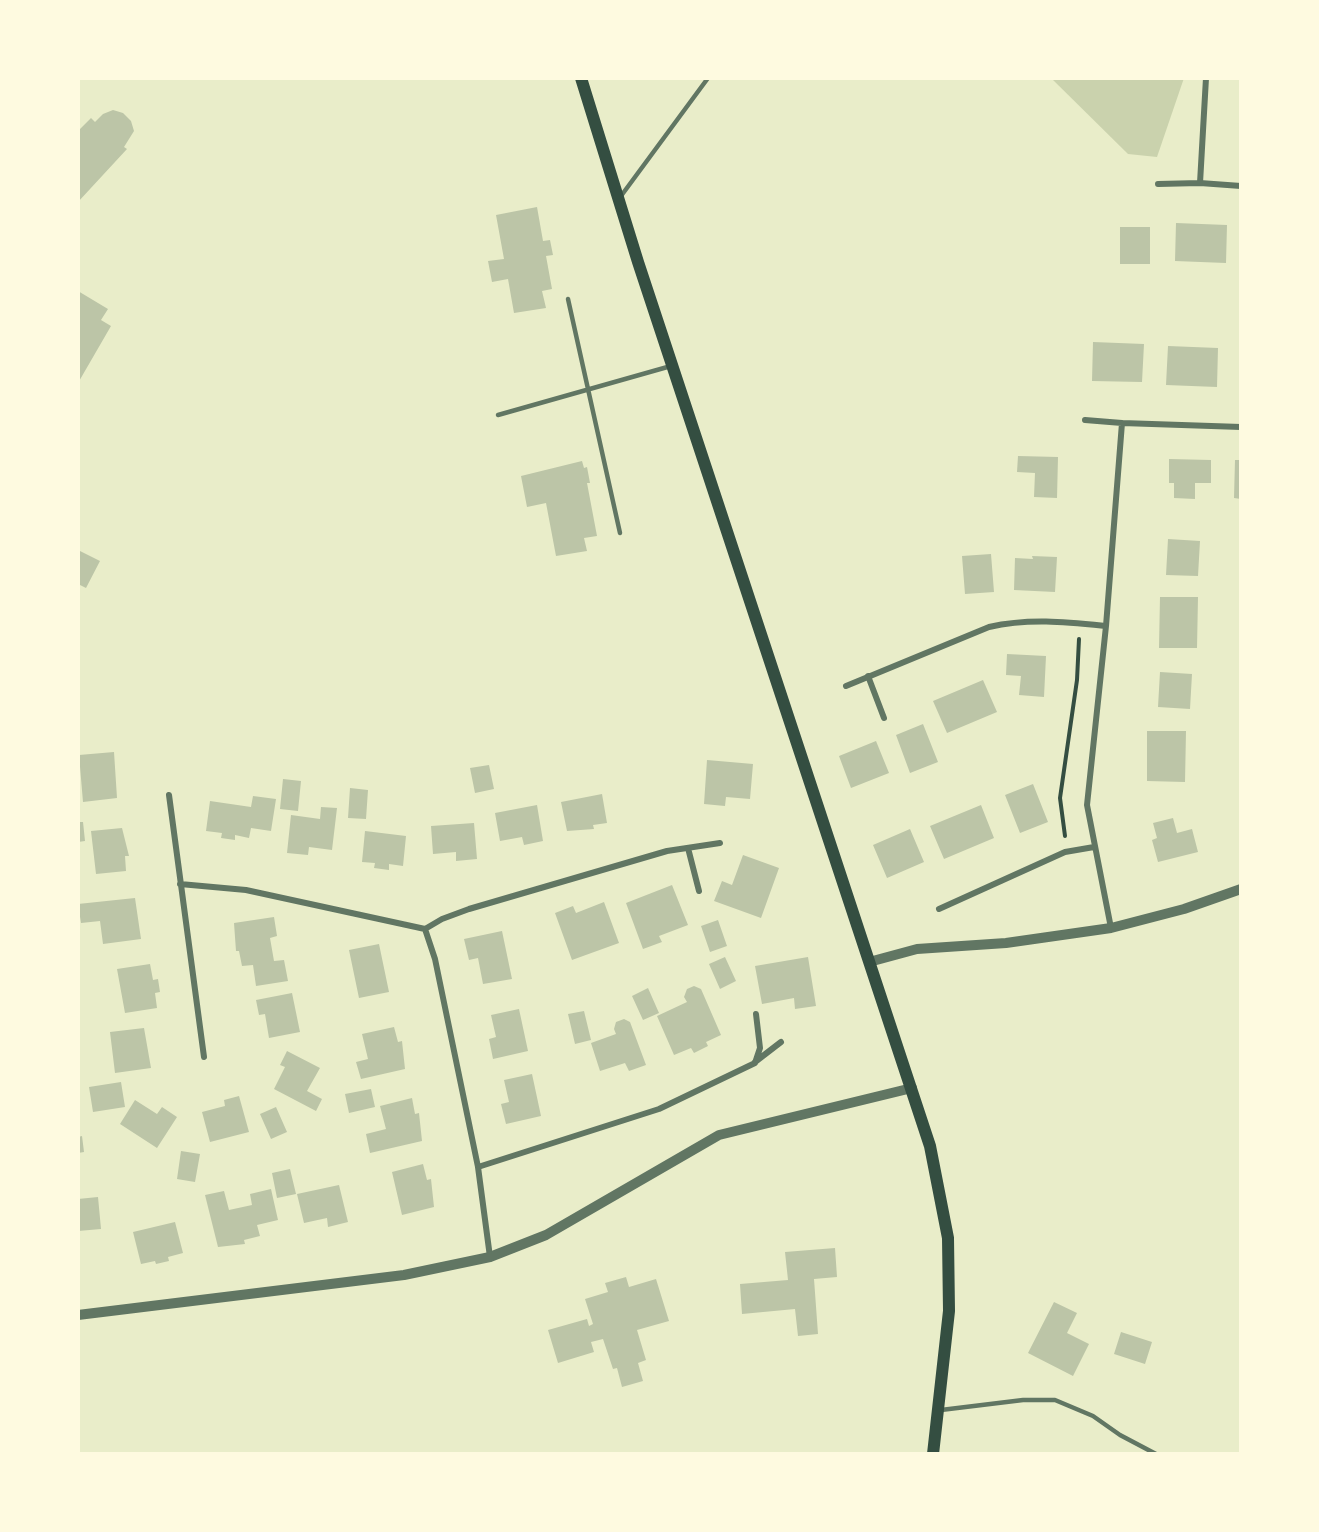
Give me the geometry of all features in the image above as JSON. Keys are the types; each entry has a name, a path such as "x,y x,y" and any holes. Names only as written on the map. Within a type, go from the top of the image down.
{"main road":[{"path":"581,78 672,366 930,1146 948,1238 949,1311 933,1454"}],"street":[{"path":"1200,183 1206,78"},
{"path":"1158,184 1200,183 1241,186"},
{"path":"1085,420 1241,427"},
{"path":"1111,928 1087,805 1106,626 1122,423"},
{"path":"846,686 989,627 1035,620 1106,626"},
{"path":"868,676 884,718"},
{"path":"169,795 204,1057"},
{"path":"180,884 246,890 425,929 442,919 469,909 667,851 720,843"},
{"path":"939,909 1070,851 1094,847"},
{"path":"688,848 699,891"},
{"path":"869,962 917,949 1006,943 1111,928 1184,909 1241,889"},
{"path":"425,929 435,959 478,1167 490,1257"},
{"path":"755,1063 760,1048 756,1014"},
{"path":"478,1167 658,1109 755,1063 781,1042"},
{"path":"78,1315 404,1275 490,1257 546,1235 719,1135 912,1088"}],"lane":[{"path":"619,198 708,78"},
{"path":"568,298 621,533"},
{"path":"498,415 672,366"},
{"path":"938,1411 1023,1400 1056,1400 1093,1416 1120,1435 1156,1454"}],"path":[{"path":"1070,851 1063,830 1060,798 1077,680 1081,623"}],"green space":[{"path":"1051,78 1184,78 1157,157 1128,154"}],"building":[{"path":"113,110 123,113 131,121 134,131 124,147 127,149 78,202 78,131 91,118 95,122 103,114"},
{"path":"537,207 543,241 550,240 553,255 546,256 552,289 542,291 546,308 514,313 508,279 492,282 488,261 504,259 496,215"},
{"path":"1176,223 1227,225 1226,263 1175,261"},
{"path":"1120,227 1150,227 1150,264 1120,264"},
{"path":"78,291 108,309 101,320 111,326 78,383"},
{"path":"1093,342 1144,344 1142,382 1092,381"},
{"path":"1168,346 1218,348 1217,387 1166,385"},
{"path":"1018,456 1058,457 1057,498 1034,497 1035,473 1017,472"},
{"path":"1169,459 1211,460 1211,483 1195,483 1195,499 1174,498 1174,483 1169,483"},
{"path":"1235,460 1241,460 1241,499 1234,498"},
{"path":"582,461 584,468 587,467 590,483 587,483 597,536 584,538 587,551 556,556 546,503 527,507 521,476"},
{"path":"1168,539 1200,541 1198,576 1166,575"},
{"path":"78,550 100,561 86,588 78,584"},
{"path":"991,554 994,592 965,594 962,556"},
{"path":"1032,556 1057,557 1055,592 1014,590 1015,558 1033,559"},
{"path":"1160,597 1198,597 1197,648 1159,648"},
{"path":"1007,654 1046,656 1044,697 1019,695 1021,676 1006,675"},
{"path":"1160,672 1192,674 1190,709 1158,707"},
{"path":"983,680 997,712 947,733 933,701"},
{"path":"923,724 938,762 910,773 896,735"},
{"path":"1147,731 1186,731 1185,782 1147,781"},
{"path":"876,741 889,773 851,788 839,756"},
{"path":"114,752 117,798 83,802 79,755"},
{"path":"707,760 753,764 750,799 726,797 725,806 704,804"},
{"path":"489,765 494,789 475,793 470,768"},
{"path":"283,779 301,781 298,811 280,809"},
{"path":"1033,784 1048,822 1020,833 1005,795"},
{"path":"350,788 368,790 366,819 348,818"},
{"path":"602,794 607,823 593,825 594,829 567,831 561,802"},
{"path":"253,796 276,799 271,831 251,828 249,838 235,835 235,840 221,838 222,833 206,831 210,801 251,807"},
{"path":"537,805 543,841 524,845 522,837 500,841 495,813"},
{"path":"981,805 994,838 944,859 930,826"},
{"path":"321,807 337,808 332,850 309,847 308,855 287,853 291,815 320,819"},
{"path":"1173,818 1177,833 1192,829 1198,852 1158,862 1152,840 1157,838 1153,823"},
{"path":"78,822 83,822 85,841 78,842"},
{"path":"474,823 477,859 456,861 456,852 433,854 431,826"},
{"path":"122,828 129,856 125,856 126,871 96,874 91,831"},
{"path":"910,829 924,862 887,878 873,845"},
{"path":"365,831 406,836 403,866 389,864 389,870 374,868 375,863 362,862"},
{"path":"743,855 779,868 761,918 714,901 722,881 732,885"},
{"path":"672,885 688,925 659,936 662,942 643,949 626,903"},
{"path":"135,898 141,939 103,944 100,921 81,923 78,904"},
{"path":"604,902 619,943 572,960 555,913 573,906 576,913"},
{"path":"274,917 277,936 270,938 274,961 284,960 288,981 256,986 253,965 242,966 239,951 236,951 234,923"},
{"path":"718,920 727,946 710,952 701,926"},
{"path":"502,931 512,979 483,984 478,958 469,960 464,939"},
{"path":"379,944 389,992 359,998 349,950"},
{"path":"725,957 736,981 720,989 709,964"},
{"path":"808,957 816,1006 795,1009 794,998 762,1004 755,966"},
{"path":"150,964 153,980 158,979 160,992 155,993 157,1008 125,1013 117,969"},
{"path":"694,986 701,989 721,1035 706,1042 708,1046 694,1053 691,1048 674,1055 657,1016 687,1002 684,997 687,989"},
{"path":"648,988 659,1013 643,1020 632,996"},
{"path":"292,993 300,1032 269,1038 265,1014 259,1015 256,1000"},
{"path":"519,1009 528,1051 493,1059 489,1039 496,1037 491,1015"},
{"path":"584,1011 591,1040 575,1044 568,1014"},
{"path":"624,1019 630,1022 646,1065 629,1071 625,1063 600,1071 591,1043 616,1034 614,1029 616,1022"},
{"path":"394,1027 398,1042 402,1041 405,1069 361,1079 356,1062 368,1059 362,1034"},
{"path":"144,1028 151,1068 115,1073 110,1032"},
{"path":"287,1051 320,1068 307,1091 322,1099 316,1111 274,1089 285,1067 280,1065"},
{"path":"532,1074 541,1116 506,1124 501,1104 509,1102 504,1080"},
{"path":"121,1082 125,1107 93,1112 89,1087"},
{"path":"371,1089 375,1107 349,1113 345,1094"},
{"path":"239,1096 249,1132 210,1142 202,1112 225,1106 224,1100"},
{"path":"412,1098 415,1114 419,1113 422,1141 370,1153 366,1134 386,1129 380,1106"},
{"path":"135,1100 157,1114 162,1107 177,1117 157,1148 120,1124"},
{"path":"276,1107 287,1132 271,1139 260,1114"},
{"path":"82,1136 84,1152 78,1153 78,1137"},
{"path":"181,1151 200,1154 195,1182 177,1179"},
{"path":"423,1164 427,1180 431,1179 434,1207 402,1215 392,1172"},
{"path":"290,1169 296,1194 277,1198 272,1173"},
{"path":"339,1185 348,1222 328,1227 327,1218 304,1223 297,1194"},
{"path":"271,1189 278,1220 257,1225 260,1236 244,1240 245,1244 218,1247 205,1195 224,1191 229,1210 252,1205 250,1194"},
{"path":"98,1197 101,1229 78,1231 78,1199"},
{"path":"175,1222 183,1253 168,1257 169,1261 141,1264 133,1232"},
{"path":"835,1248 837,1277 814,1279 818,1334 798,1336 795,1309 742,1314 740,1284 788,1280 785,1252"},
{"path":"626,1277 629,1287 656,1279 669,1321 637,1330 646,1360 638,1363 643,1381 622,1387 617,1368 613,1369 603,1339 591,1342 594,1352 558,1363 548,1330 587,1319 589,1326 593,1324 585,1299 608,1292 605,1283"},
{"path":"1054,1302 1077,1313 1067,1333 1089,1344 1073,1376 1028,1353"},
{"path":"1121,1332 1152,1342 1145,1364 1114,1354"}]}
